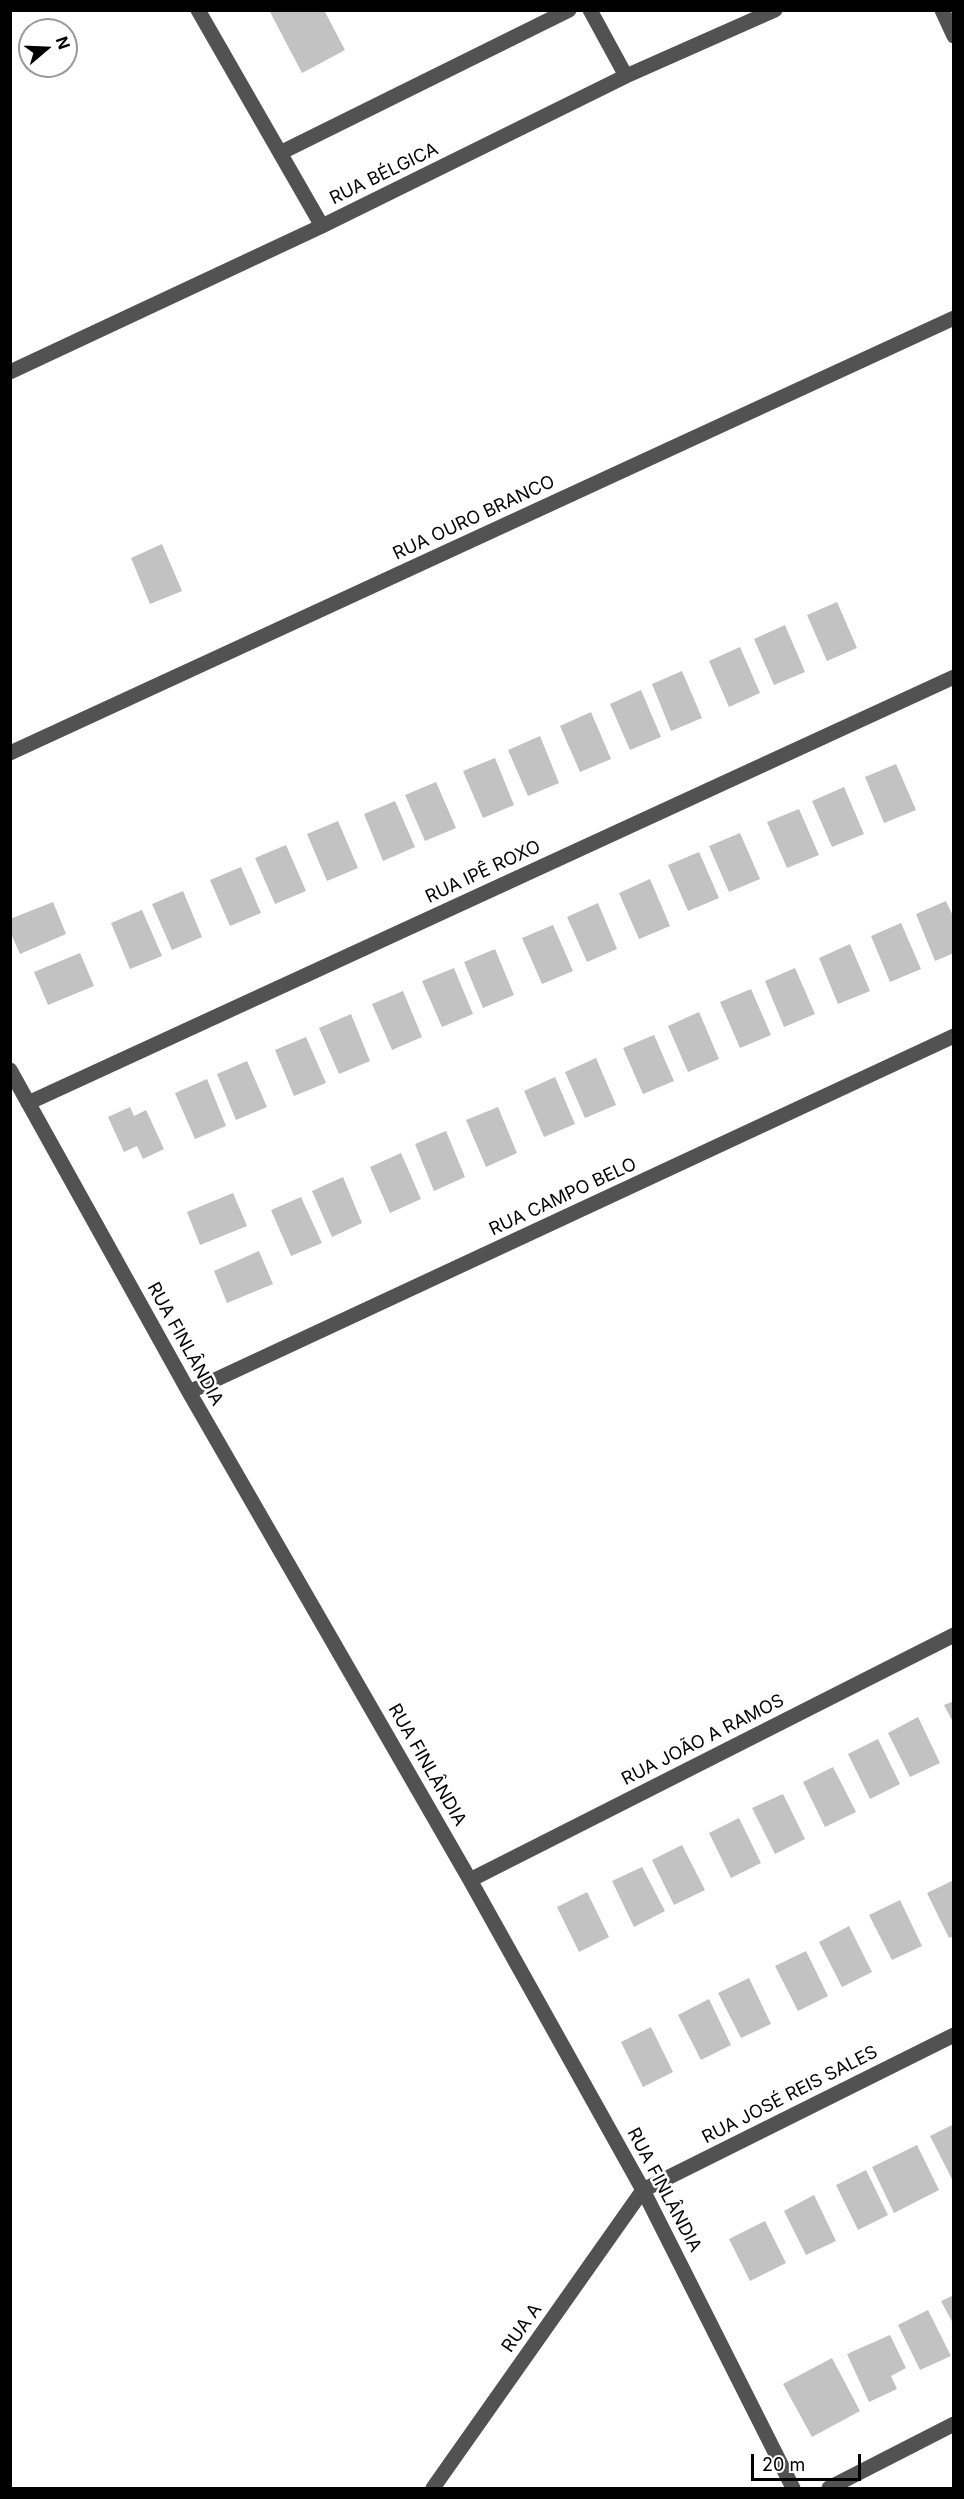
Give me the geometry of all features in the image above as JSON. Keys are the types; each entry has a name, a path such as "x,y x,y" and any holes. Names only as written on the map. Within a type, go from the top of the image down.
{"street":[{"path":"198,10 282,152 322,226"},
{"path":"282,152 568,10"},
{"path":"590,10 626,76"},
{"name":"RUA BÉLGICA","path":"10,372 322,226 626,76 775,10"},
{"path":"942,10 954,36"},
{"name":"RUA OURO BRANCO","path":"10,753 954,318"},
{"name":"RUA IPÊ ROXO","path":"28,1103 954,676"},
{"name":"RUA CAMPO BELO","path":"189,1392 954,1036"},
{"name":"RUA FINLÂNDIA","path":"10,1070 189,1392 470,1880 643,2190 793,2488"},
{"name":"RUA JOÃO A RAMOS","path":"470,1880 954,1635"},
{"name":"RUA JOSÉ REIS SALES","path":"643,2190 954,2035"},
{"name":"RUA A","path":"433,2488 643,2190"},
{"path":"829,2488 954,2424"}],"building":[{"path":"269,10 324,10 345,50 302,73"},
{"path":"162,544 182,591 150,604 131,558"},
{"path":"837,602 857,648 827,661 807,615"},
{"path":"785,625 805,672 774,685 754,639"},
{"path":"740,647 760,693 729,707 709,661"},
{"path":"682,671 702,718 671,731 652,684"},
{"path":"641,690 661,737 630,750 610,704"},
{"path":"591,712 611,759 580,772 560,726"},
{"path":"540,736 559,783 528,796 508,750"},
{"path":"495,758 514,805 483,818 463,771"},
{"path":"896,764 916,810 884,823 865,777"},
{"path":"436,782 456,828 425,841 405,795"},
{"path":"844,787 864,834 832,847 812,801"},
{"path":"395,801 415,847 383,861 364,814"},
{"path":"799,809 819,855 787,868 767,822"},
{"path":"338,821 358,868 327,881 307,834"},
{"path":"740,833 760,879 729,892 709,846"},
{"path":"286,845 306,891 275,904 255,858"},
{"path":"699,852 719,898 688,911 668,865"},
{"path":"241,867 261,913 230,926 210,880"},
{"path":"650,879 670,926 639,939 619,893"},
{"path":"183,891 202,937 172,950 152,904"},
{"path":"946,901 954,918 954,953 935,961 916,914"},
{"path":"53,902 66,934 20,954 10,931 10,919"},
{"path":"598,903 617,949 587,962 567,917"},
{"path":"142,910 162,956 130,969 111,923"},
{"path":"901,923 921,969 890,982 871,936"},
{"path":"553,925 573,971 542,984 522,938"},
{"path":"850,944 870,991 838,1004 819,958"},
{"path":"495,949 514,995 483,1008 464,962"},
{"path":"80,953 94,986 48,1005 34,972"},
{"path":"454,968 473,1014 442,1027 422,981"},
{"path":"795,968 815,1014 784,1027 765,981"},
{"path":"751,989 771,1035 740,1048 720,1002"},
{"path":"403,991 422,1037 392,1050 372,1004"},
{"path":"699,1012 719,1059 688,1072 668,1026"},
{"path":"351,1014 370,1061 339,1074 319,1028"},
{"path":"654,1035 674,1081 643,1094 623,1048"},
{"path":"306,1037 326,1083 294,1096 275,1050"},
{"path":"596,1058 616,1105 585,1118 565,1072"},
{"path":"247,1061 267,1107 236,1120 217,1074"},
{"path":"555,1077 575,1124 544,1137 524,1091"},
{"path":"207,1079 226,1126 195,1139 175,1093"},
{"path":"130,1107 134,1116 146,1110 164,1149 143,1159 137,1146 124,1152 108,1117"},
{"path":"498,1107 517,1153 486,1167 466,1120"},
{"path":"446,1131 465,1177 434,1191 415,1144"},
{"path":"401,1153 421,1199 390,1213 370,1167"},
{"path":"343,1177 362,1223 332,1237 312,1191"},
{"path":"233,1193 247,1226 200,1245 187,1212"},
{"path":"301,1197 322,1243 291,1256 271,1210"},
{"path":"259,1251 273,1284 227,1303 214,1271"},
{"path":"954,1701 954,1724 944,1705"},
{"path":"918,1717 940,1763 910,1777 888,1733"},
{"path":"878,1739 900,1784 870,1799 848,1754"},
{"path":"833,1767 856,1812 825,1827 803,1782"},
{"path":"783,1794 805,1839 775,1854 752,1808"},
{"path":"739,1818 761,1863 731,1878 709,1833"},
{"path":"682,1845 705,1890 674,1905 652,1860"},
{"path":"642,1867 665,1911 634,1927 612,1881"},
{"path":"954,1880 954,1936 949,1938 927,1893"},
{"path":"587,1892 609,1937 579,1952 557,1907"},
{"path":"900,1900 922,1946 892,1960 869,1915"},
{"path":"849,1926 872,1972 842,1987 819,1942"},
{"path":"806,1951 828,1996 798,2011 775,1966"},
{"path":"749,1978 771,2024 741,2038 718,1993"},
{"path":"709,1999 731,2045 701,2060 678,2015"},
{"path":"651,2027 673,2072 643,2087 621,2042"},
{"path":"954,2124 954,2183 930,2136"},
{"path":"917,2145 939,2190 894,2213 872,2167"},
{"path":"866,2170 888,2215 858,2230 836,2185"},
{"path":"814,2195 836,2241 806,2255 784,2211"},
{"path":"765,2221 786,2263 750,2281 729,2239"},
{"path":"954,2295 954,2325 941,2301"},
{"path":"928,2310 951,2356 920,2370 898,2325"},
{"path":"890,2335 906,2368 891,2376 897,2389 869,2402 847,2354"},
{"path":"832,2358 860,2411 812,2437 783,2384"}]}
